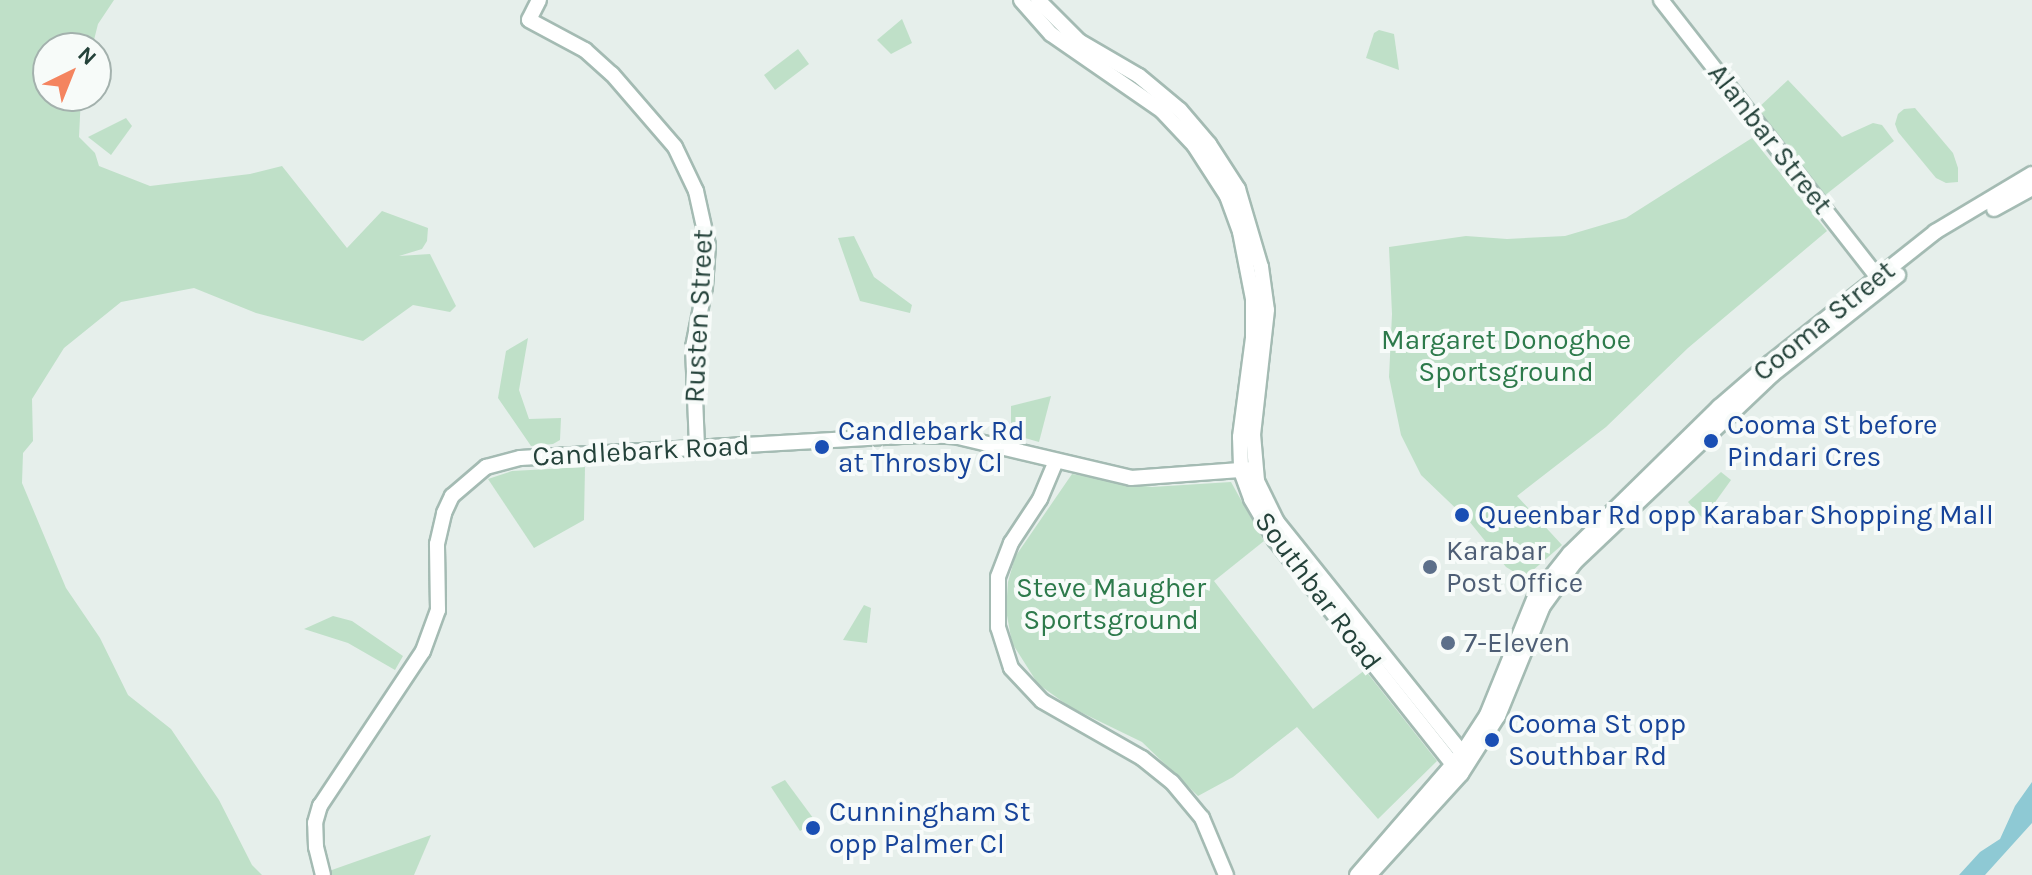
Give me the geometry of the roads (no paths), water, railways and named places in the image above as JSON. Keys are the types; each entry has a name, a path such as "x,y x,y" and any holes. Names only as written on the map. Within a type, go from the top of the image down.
{"street":[{"name":"Rusten Street","path":"539,0 529,20 585,50 612,74 675,147 689,174 703,217 708,245 705,287 693,347 697,447"},
{"name":"Southbar Road","path":"1021,0 1051,34 1162,111 1194,145 1227,196 1250,270 1254,309 1240,428 1248,470 1277,522 1461,764"},
{"name":"Southbar Road","path":"1038,0 1079,41 1139,76 1180,110 1209,144 1238,189 1261,267 1267,310 1248,470"},
{"name":"Alanbar Street","path":"1661,0 1881,282"},
{"name":"Cooma Street","path":"1977,212 2032,174"},
{"name":"Cooma Street","path":"1357,875 1400,833 1461,764 1498,716 1550,574 1580,542 1719,407 1881,282 1935,232 2032,188"},
{"name":"Candlebark Road","path":"323,875 315,837 320,806 423,651 438,610 435,577 439,528 452,496 466,481 503,461 860,437 954,436 1056,461 1150,479 1248,470"},
{"path":"1056,461 1040,499 1011,543 998,577 998,627 1011,668 1042,701 1142,758 1172,782 1202,818 1226,875"},
{"name":"Cooma Street","path":"1369,875 1400,833"}],"water":[{"path":"2032,782 2032,823 1985,875 1959,875 1980,852 2000,839 2015,806"}],"place":[{"name":"Cooma St before Pindari Cres","path":"1711,441"},
{"name":"Candlebark Rd at Throsby Cl","path":"822,447"},
{"name":"Queenbar Rd opp Karabar Shopping Mall","path":"1462,515"},
{"name":"Karabar Post Office","path":"1430,567"},
{"name":"7-Eleven","path":"1448,643"},
{"name":"Cooma St opp Southbar Rd","path":"1492,740"},
{"name":"Cunningham St opp Palmer Cl","path":"813,828"}],"park label":[{"name":"Margaret Donoghoe Sportsground","path":"1506,356"},
{"name":"Steve Maugher Sportsground","path":"1111,604"}]}
